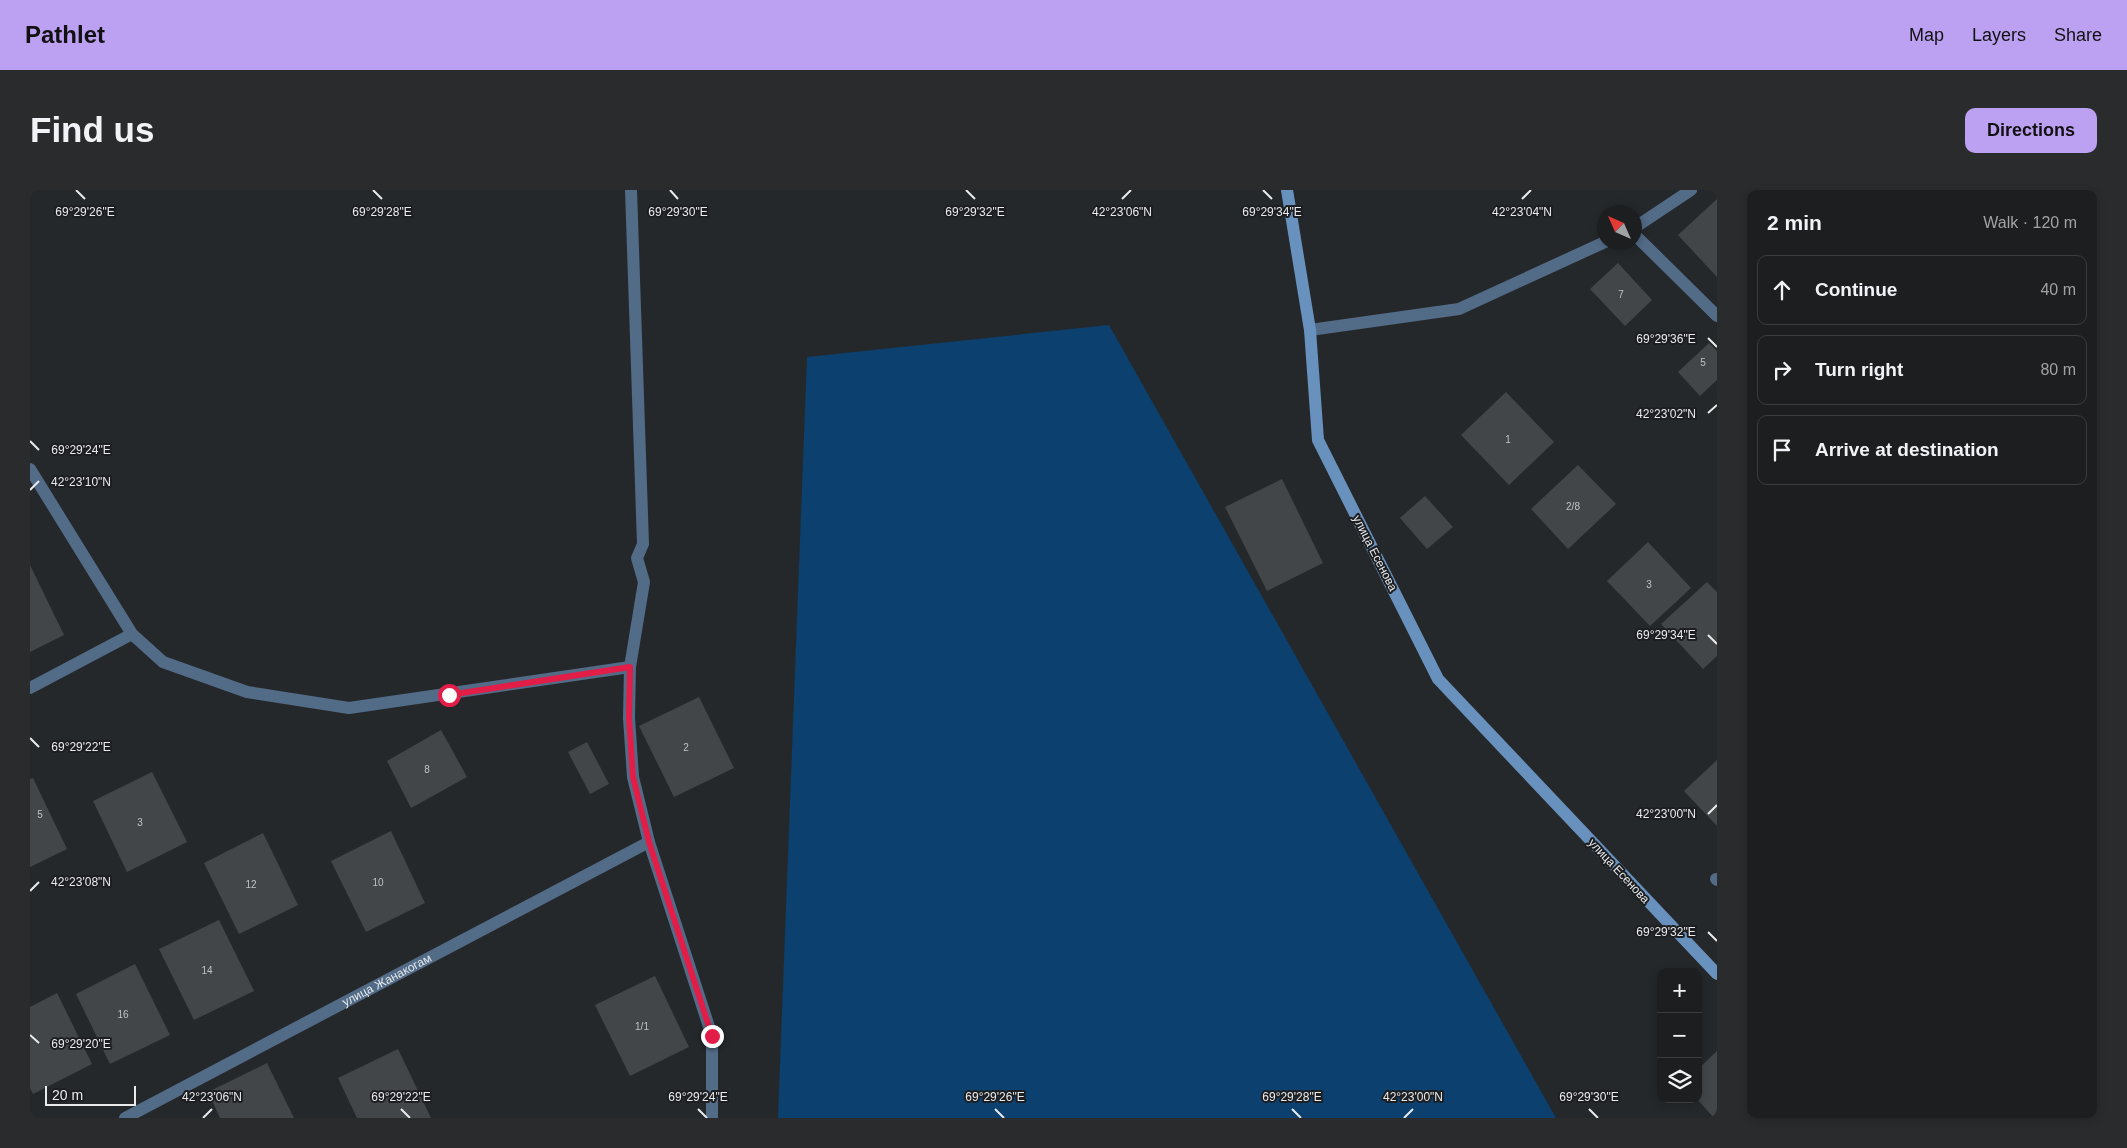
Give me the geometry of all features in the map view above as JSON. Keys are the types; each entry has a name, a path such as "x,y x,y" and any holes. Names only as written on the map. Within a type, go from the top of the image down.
{"street":[{"path":"632,190 643,544 637,558 644,582 630,667 629,718 633,777 649,842 712,1036 712,1118"},
{"name":"улица Есенова","path":"1287,190 1310,330 1318,440 1438,679 1717,974"},
{"path":"1642,223 1691,190"},
{"path":"1642,242 1717,316"},
{"path":"1310,330 1459,309 1597,246"},
{"path":"30,469 132,634 163,662 247,692 349,708 630,667"},
{"path":"30,688 132,634"},
{"name":"улица Жанакогам","path":"125,1118 649,842"}],"shaded area":[{"path":"1109,325 1556,1118 778,1118 807,357"}],"building":[{"path":"1717,199 1717,277 1678,235"},
{"path":"1618,263 1652,300 1625,326 1590,289"},
{"path":"1709,343 1717,351 1717,380 1700,396 1678,372"},
{"path":"1506,392 1554,442 1509,485 1461,435"},
{"path":"1578,465 1616,504 1568,549 1531,509"},
{"path":"1282,479 1323,563 1267,591 1225,507"},
{"path":"1425,496 1453,527 1427,549 1400,518"},
{"path":"1648,542 1691,588 1650,626 1607,581"},
{"path":"30,565 64,635 30,652"},
{"path":"1707,582 1717,592 1717,656 1703,669 1661,624"},
{"path":"699,697 734,768 674,797 639,726"},
{"path":"441,730 467,777 411,808 387,761"},
{"path":"587,742 609,784 590,794 568,752"},
{"path":"1717,760 1717,826 1684,791"},
{"path":"152,772 187,842 127,872 93,801"},
{"path":"33,778 67,849 30,867 30,779"},
{"path":"391,831 425,903 366,932 331,861"},
{"path":"263,833 298,905 239,934 204,863"},
{"path":"219,920 254,991 194,1020 159,949"},
{"path":"135,964 170,1035 110,1064 76,994"},
{"path":"655,976 689,1047 630,1076 595,1005"},
{"path":"57,993 92,1064 33,1094 30,1088 30,1007"},
{"path":"398,1049 431,1118 357,1118 338,1078"},
{"path":"1717,1051 1717,1118 1714,1118 1701,1103 1702,1065"},
{"path":"267,1063 294,1118 220,1118 208,1092"}],"route":[{"path":"449,695 630,667 629,718 633,777 649,842 712,1036"}]}
